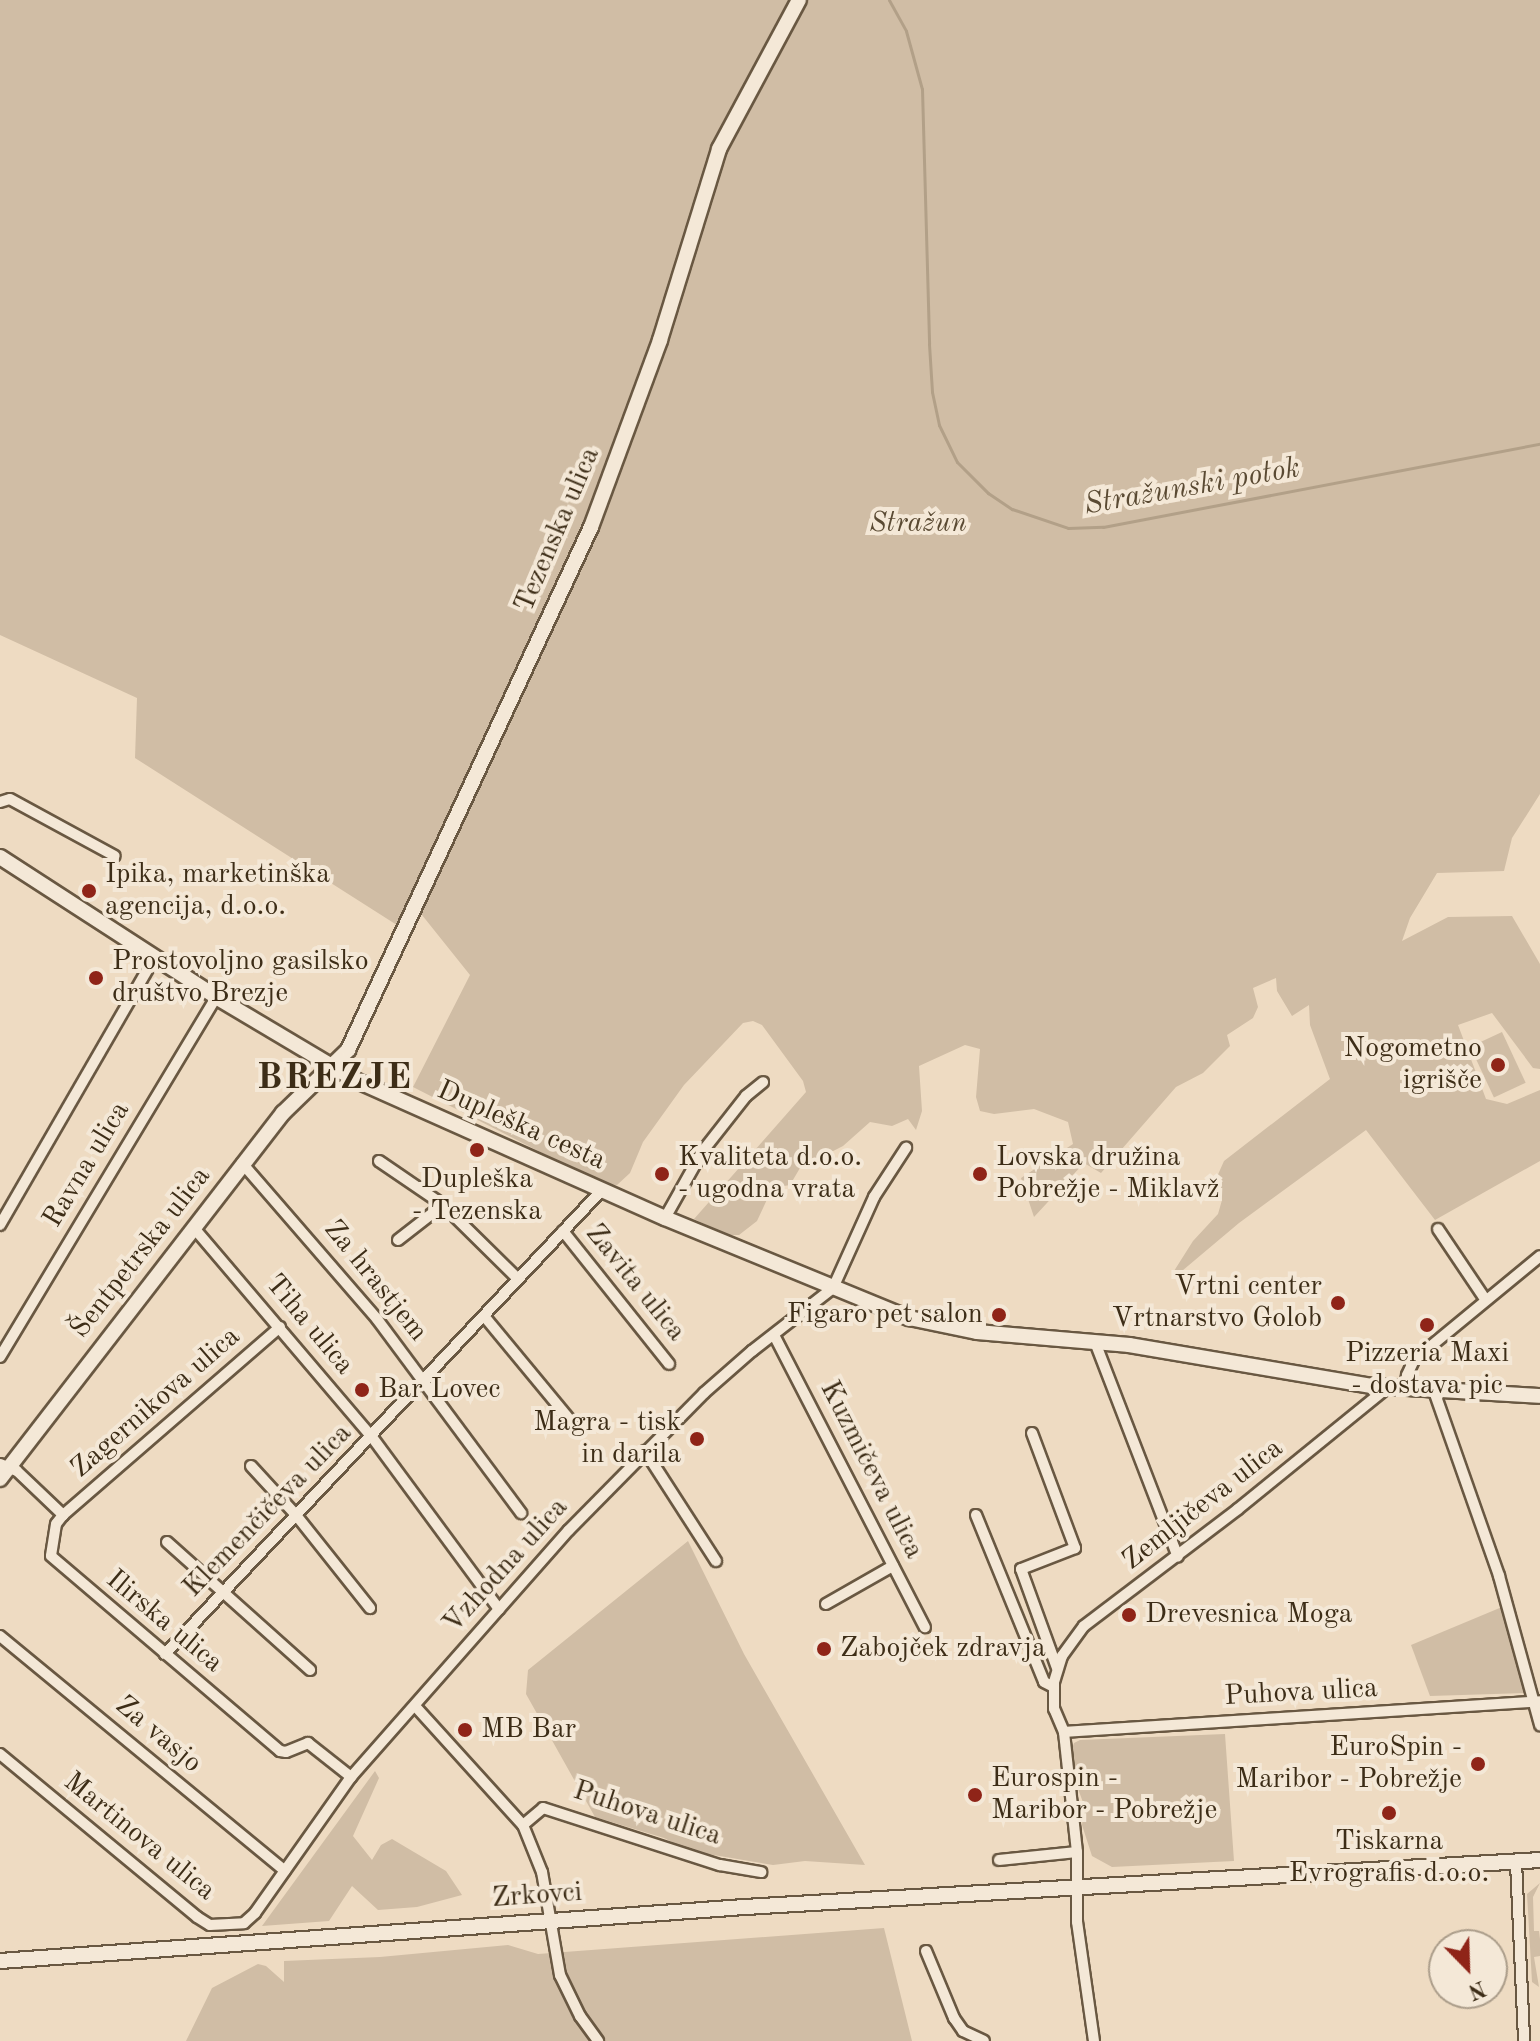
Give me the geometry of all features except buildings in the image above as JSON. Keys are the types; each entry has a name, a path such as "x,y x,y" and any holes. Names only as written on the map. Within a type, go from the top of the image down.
{"street":[{"name":"Tezenska ulica","path":"333,1067 348,1050 400,945 591,527 660,340 719,149 799,0"},
{"path":"0,802 10,799 115,856"},
{"name":"Dupleška cesta","path":"0,857 216,997 333,1067 451,1125 665,1218 833,1288 940,1326 1177,1353 1319,1380 1405,1389 1540,1396"},
{"path":"0,1225 155,957"},
{"name":"Ravna ulica","path":"0,1357 216,997"},
{"name":"Šentpetrska ulica","path":"3,1470 242,1163 283,1113 333,1067"},
{"path":"665,1218 702,1152 746,1096 763,1082"},
{"path":"833,1288 874,1197 906,1148"},
{"path":"379,1161 443,1205 518,1279"},
{"name":"Za hrastjem","path":"242,1163 336,1267 425,1381 521,1513"},
{"name":"Klemenčičeva ulica","path":"165,1654 602,1190"},
{"path":"398,1240 443,1205"},
{"name":"Tiha ulica","path":"194,1228 372,1437 499,1609"},
{"path":"1438,1229 1485,1299"},
{"name":"Zavita ulica","path":"563,1231 669,1364"},
{"path":"1405,1389 1414,1360 1540,1256"},
{"name":"Vzhodna ulica","path":"255,1913 351,1777 499,1609 645,1451 723,1376 833,1288"},
{"path":"484,1316 571,1421"},
{"name":"Zagernikova ulica","path":"63,1515 280,1327"},
{"name":"Kuzmičeva ulica","path":"774,1335 925,1627"},
{"path":"1095,1342 1178,1557"},
{"name":"Zemljičeva ulica","path":"1094,2041 1079,1937 1077,1852 1064,1732 1057,1718 1054,1687 1057,1668 1071,1640 1084,1626 1178,1557 1388,1387"},
{"path":"1434,1391 1499,1576 1537,1702 1540,1725"},
{"name":"Zemljičeva ulica","path":"1032,1433 1075,1548 1021,1569 1057,1668"},
{"path":"645,1451 716,1561"},
{"path":"251,1466 296,1515 370,1608"},
{"path":"3,1470 17,1471 63,1515"},
{"name":"Ilirska ulica","path":"63,1515 56,1524 53,1560 280,1751 286,1752 308,1743 351,1777"},
{"name":"Zemljičeva ulica","path":"976,1515 1044,1682 1054,1687"},
{"path":"167,1542 310,1670"},
{"path":"826,1604 893,1566"},
{"name":"Za vasjo","path":"0,1636 285,1871"},
{"name":"Puhova ulica","path":"1064,1732 1537,1702"},
{"path":"415,1706 523,1825 539,1859 560,1975 580,2016 598,2041"},
{"name":"Martinova ulica","path":"0,1754 169,1896 210,1925 244,1923 255,1913"},
{"name":"Puhova ulica","path":"523,1825 543,1808 720,1865 761,1872"},
{"path":"999,1860 1077,1852"},
{"path":"1078,1890 1540,1860"},
{"path":"1516,1862 1524,2041"},
{"name":"Zrkovci","path":"0,1961 551,1921 1078,1890"},
{"path":"926,1951 954,2018 963,2031 984,2041"}],"green space":[{"name":"Stražun","path":"0,0 1540,0 1540,794 1512,838 1504,871 1437,873 1410,918 1402,941 1448,917 1512,916 1540,964 1540,1069 1533,1068 1492,1013 1458,1025 1486,1099 1507,1104 1540,1090 1540,1161 1435,1220 1366,1130 1239,1223 1176,1276 1174,1271 1193,1241 1218,1214 1222,1200 1216,1179 1224,1161 1330,1079 1310,1025 1309,1005 1292,1016 1277,991 1276,978 1253,988 1258,1007 1253,1018 1227,1035 1230,1046 1203,1073 1176,1087 1101,1173 1084,1163 1034,1217 1021,1178 1073,1144 1068,1122 1034,1109 994,1114 980,1111 976,1097 980,1049 965,1045 919,1066 922,1111 916,1130 908,1119 892,1126 870,1122 843,1146 800,1168 790,1185 778,1187 770,1193 757,1221 739,1235 727,1235 694,1219 806,1092 803,1081 762,1025 753,1021 743,1023 684,1085 643,1142 630,1173 617,1185 603,1184 413,1087 470,975 414,905 400,927 135,758 137,698 0,635"},
{"name":"Nogometno igrišče","path":"1502,1032 1526,1083 1494,1098 1470,1047"},
{"path":"688,1541 744,1654 865,1865 805,1861 773,1865 690,1851 664,1838 595,1817 526,1694 528,1670"},
{"path":"1502,1607 1526,1693 1430,1696 1411,1645"},
{"path":"1225,1734 1234,1861 1112,1867 1092,1856 1082,1825 1084,1805 1074,1778 1071,1752 1074,1743 1080,1740"},
{"path":"375,1771 379,1778 353,1836 372,1860 381,1845 392,1839 446,1871 462,1895 417,1907 378,1910 352,1886 329,1921 262,1926"},
{"path":"1540,1883 1533,1897 1534,1931 1539,1931 1540,1939 1540,1956 1534,1957 1539,1987 1532,1982 1527,1894"},
{"path":"884,1928 912,2041 186,2041 212,1988 258,1964 266,1966 284,1982 284,1961 380,1957 508,1945 538,1954"}],"waterway":[{"name":"Stražunski potok","path":"889,0 906,31 922,89 932,392 939,425 957,462 988,493 1012,509 1068,528 1103,527 1540,444"}],"place":[{"name":"Ipika, marketinška agencija, d.o.o.","path":"89,891"},
{"name":"Prostovoljno gasilsko društvo Brezje","path":"96,978"},
{"name":"Nogometno igrišče","path":"1498,1065"},
{"name":"Dupleška - Tezenska","path":"477,1150"},
{"name":"Kvaliteta d.o.o. - ugodna vrata","path":"662,1174"},
{"name":"Lovska družina Pobrežje - Miklavž","path":"980,1174"},
{"name":"Vrtni center Vrtnarstvo Golob","path":"1338,1303"},
{"name":"Figaro pet salon","path":"999,1315"},
{"name":"Pizzeria Maxi - dostava pic","path":"1427,1325"},
{"name":"Bar Lovec","path":"362,1390"},
{"name":"Magra - tisk in darila","path":"697,1439"},
{"name":"Drevesnica Moga","path":"1129,1615"},
{"name":"Zabojček zdravja","path":"824,1649"},
{"name":"MB Bar","path":"465,1730"},
{"name":"EuroSpin - Maribor - Pobrežje","path":"1478,1764"},
{"name":"Eurospin - Maribor - Pobrežje","path":"975,1795"},
{"name":"Tiskarna Evrografis d.o.o.","path":"1389,1813"}],"district":[{"name":"BREZJE","path":"335,1080"}]}
